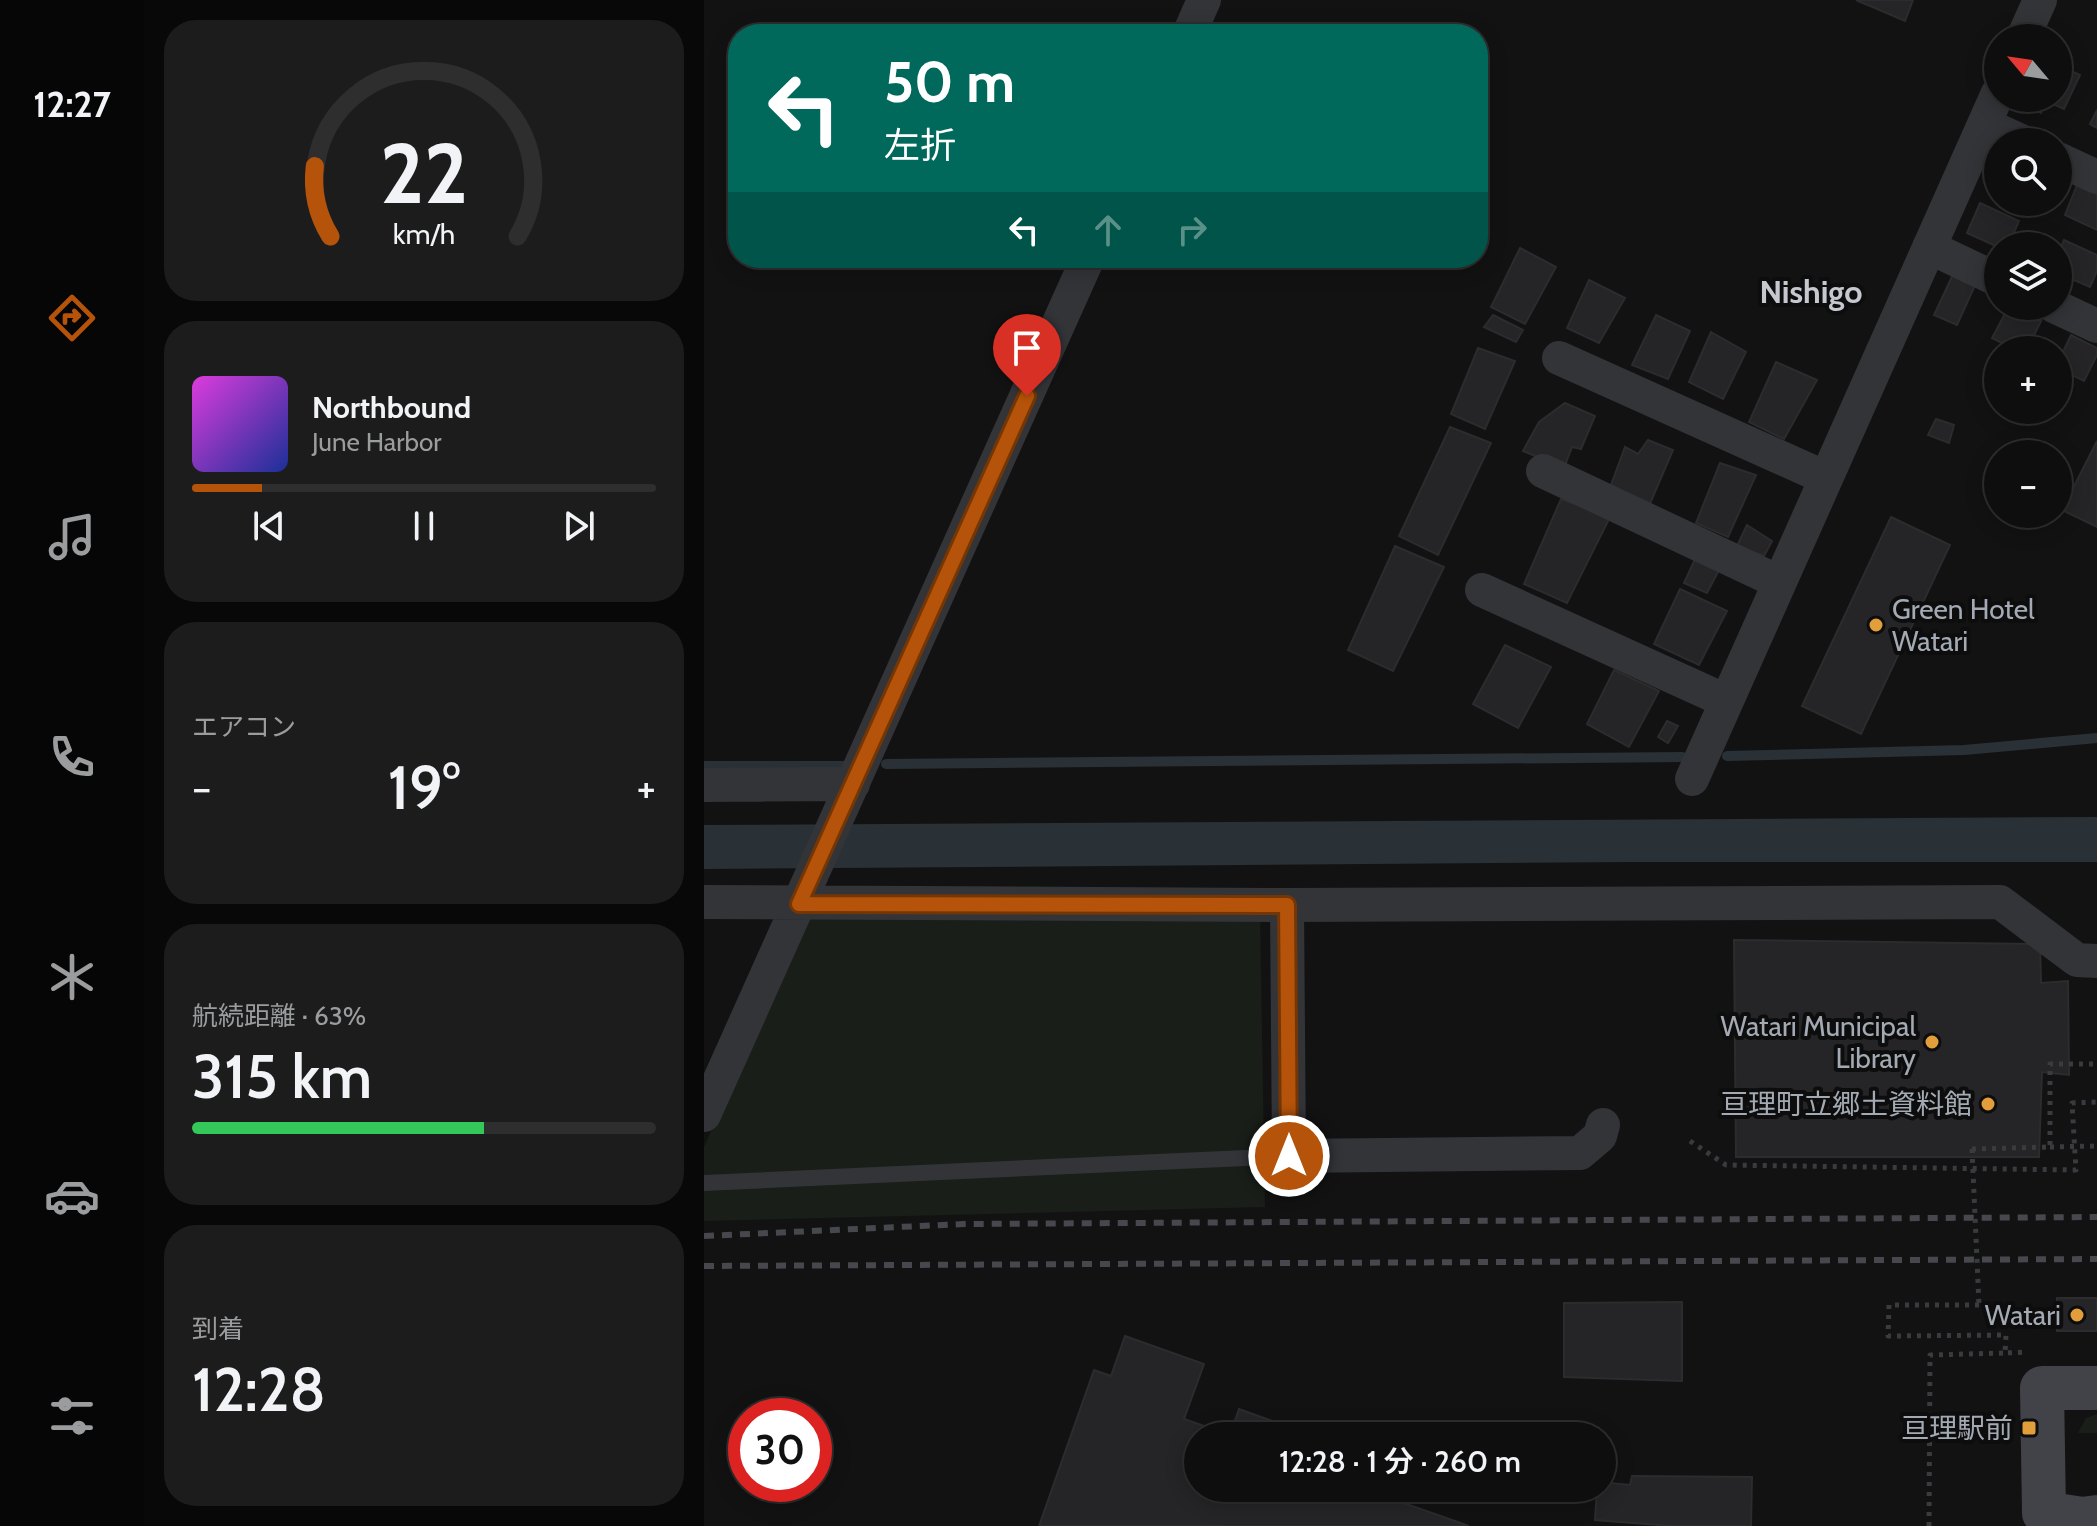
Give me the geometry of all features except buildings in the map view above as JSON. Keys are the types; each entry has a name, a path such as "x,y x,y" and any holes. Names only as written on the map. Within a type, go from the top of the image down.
{"street":[{"path":"1193,24 1204,0"},
{"path":"2029,24 2040,0"},
{"path":"1692,779 1989,112"},
{"path":"1995,112 2010,128"},
{"path":"2072,165 2097,177"},
{"path":"1929,247 1984,273"},
{"path":"704,1115 1084,268"},
{"path":"2072,314 2097,326"},
{"path":"1559,358 1826,478"},
{"path":"1543,471 1779,582"},
{"path":"1482,590 1726,701"},
{"path":"704,785 850,793"},
{"path":"704,902 804,891 1287,905 2000,902 2077,960 2097,961"},
{"path":"1287,905 1289,1156 1580,1153 1600,1136 1603,1125"},
{"path":"2086,1520 2044,1513 2042,1388 2097,1388"}],"lane":[{"path":"704,1183 1289,1156"}],"path":[{"path":"2050,1147 2050,1064 2097,1064"},
{"path":"1690,1141 1726,1165 2076,1170 2072,1103 2097,1102"},
{"path":"1997,1335 1888,1336 1889,1305 1979,1305 1972,1149 2097,1146"},
{"path":"1929,1526 1930,1355 2005,1353"}],"shaded area":[{"path":"2097,817 2097,862 704,869 704,825"},
{"path":"807,913 1260,913 1265,1207 704,1221 704,1147"},
{"path":"2097,1414 2097,1433 2078,1433 2086,1418"}],"waterway":[{"path":"1727,756 1964,750 2097,738"},
{"path":"886,764 1682,757"},
{"path":"704,766 842,766"}],"railway":[{"path":"704,1236 964,1224 2097,1217"},
{"path":"704,1266 2097,1259"}],"place":[{"name":"Green Hotel Watari","path":"1876,625"},
{"name":"Watari Municipal Library","path":"1932,1042"},
{"name":"亘理町立郷土資料館","path":"1988,1104"},
{"name":"Watari","path":"2077,1315"},
{"name":"亘理駅前","path":"2029,1428"}],"district":[{"name":"Nishigo","path":"1811,292"}],"route":[{"path":"1027,396 799,904 1287,905 1289,1156"}]}
